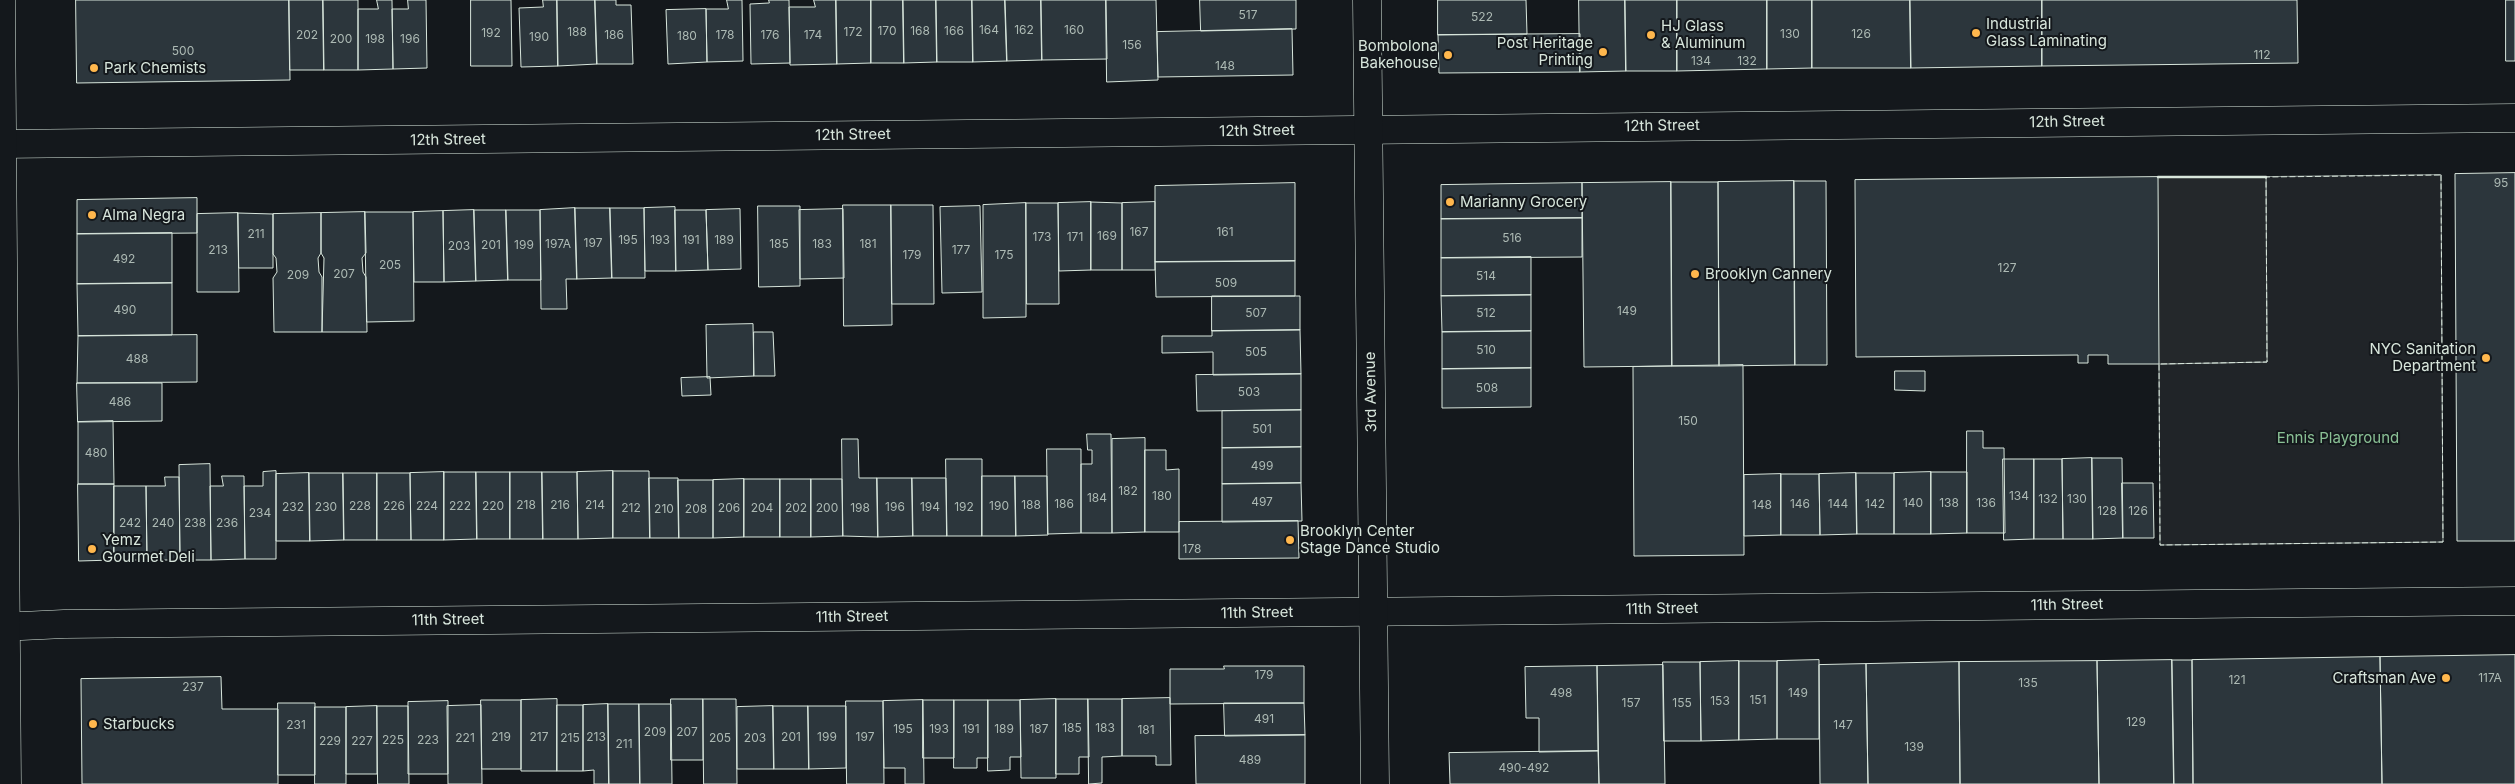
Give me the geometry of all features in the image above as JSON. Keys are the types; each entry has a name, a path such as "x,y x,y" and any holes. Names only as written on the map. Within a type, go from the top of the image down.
{"street":[{"path":"1,0 2,626 7,784"},
{"name":"3rd Avenue","path":"1367,0 1375,784"},
{"name":"12th Street","path":"1,144 2515,118"},
{"name":"11th Street","path":"2,626 2515,601"}],"green space":[{"name":"Ennis Playground","path":"2441,175 2443,542 2160,545 2159,364 2267,362 2266,177"}],"shaded area":[{"path":"2158,177 2266,177 2267,362 2159,364"}],"building":[{"path":"76,0 289,0 290,80 77,83"},
{"path":"289,0 323,0 324,70 290,70"},
{"path":"323,0 358,0 358,70 324,70"},
{"path":"377,0 392,0 393,69 358,70 358,9 378,9"},
{"path":"408,0 426,0 427,68 393,69 392,9 408,9"},
{"path":"471,0 511,0 512,66 471,66"},
{"path":"543,0 557,0 558,66 521,67 519,8 543,7"},
{"path":"557,0 595,0 597,64 558,66"},
{"path":"595,0 616,0 616,5 631,5 633,64 597,64"},
{"path":"727,0 742,0 743,61 707,62 706,9 728,9"},
{"path":"769,0 789,0 790,63 751,64 750,4 769,3"},
{"path":"814,0 836,0 837,64 790,65 789,7 815,7"},
{"path":"836,0 871,0 871,63 837,64"},
{"path":"871,0 903,0 904,63 871,63"},
{"path":"903,0 936,0 937,62 904,63"},
{"path":"936,0 972,0 973,62 937,62"},
{"path":"972,0 1005,0 1007,61 973,62"},
{"path":"1005,0 1041,0 1042,60 1007,61"},
{"path":"1041,0 1106,0 1107,59 1042,60"},
{"path":"1106,0 1156,0 1158,80 1107,82"},
{"path":"1200,0 1296,0 1296,29 1201,31"},
{"path":"1438,0 1526,0 1527,34 1438,35"},
{"name":"Post Heritage Printing","path":"1579,0 1625,0 1626,71 1580,72"},
{"name":"HJ Glass & Aluminum","path":"1625,0 1677,0 1677,71 1626,71"},
{"path":"1677,0 1767,0 1767,69 1677,71"},
{"path":"1767,0 1812,0 1812,68 1767,69"},
{"path":"1812,0 1910,0 1911,68 1812,68"},
{"name":"Industrial Glass Laminating","path":"1910,0 2042,0 2042,66 1911,68"},
{"path":"2042,0 2297,0 2298,63 2042,66"},
{"path":"2506,0 2515,0 2515,61 2506,61"},
{"path":"706,9 707,62 668,64 666,10"},
{"path":"1292,29 1293,75 1158,77 1157,32"},
{"path":"1580,34 1580,72 1439,73 1438,35"},
{"name":"NYC Sanitation Department","path":"2515,173 2515,541 2457,541 2455,174"},
{"path":"2158,177 2159,364 2108,364 2108,355 2088,355 2088,363 2078,363 2078,355 1856,357 1855,180"},
{"path":"1794,181 1826,181 1827,365 1795,365"},
{"path":"1794,181 1795,365 1719,366 1718,182"},
{"name":"Brooklyn Cannery","path":"1671,182 1718,182 1719,366 1672,366"},
{"path":"1671,182 1672,366 1584,367 1582,183"},
{"path":"1295,183 1295,261 1155,262 1155,186"},
{"path":"1582,183 1582,218 1441,219 1441,185"},
{"path":"197,198 197,233 77,234 77,200"},
{"path":"1091,202 1122,203 1122,270 1091,270"},
{"path":"1091,202 1091,270 1059,271 1058,203"},
{"path":"1155,202 1155,270 1122,270 1122,203"},
{"path":"1026,203 1058,203 1059,304 1027,304"},
{"path":"1026,203 1026,317 983,318 983,205"},
{"path":"843,205 891,205 892,325 844,326"},
{"path":"891,205 933,205 934,304 892,304"},
{"path":"758,206 800,206 800,286 759,287"},
{"path":"980,206 982,292 942,293 940,207"},
{"path":"675,207 676,271 645,271 644,208"},
{"path":"575,208 610,208 612,278 577,279"},
{"path":"575,208 577,279 566,279 567,309 541,309 540,210"},
{"path":"610,208 644,208 645,278 612,278"},
{"path":"740,209 741,269 708,270 706,210"},
{"path":"843,209 844,278 800,279 799,210"},
{"path":"474,210 506,210 508,280 476,281"},
{"path":"474,210 476,281 444,282 443,211"},
{"path":"506,210 540,210 541,280 508,280"},
{"path":"675,210 706,210 708,270 676,271"},
{"path":"443,211 444,282 414,282 413,212"},
{"path":"365,212 413,212 414,321 367,322"},
{"path":"365,212 366,253 362,258 363,272 366,277 367,332 322,332 324,258 321,253 321,213"},
{"path":"238,213 273,214 273,268 239,268"},
{"path":"238,213 239,292 197,292 197,214"},
{"path":"321,213 321,253 318,258 319,272 322,277 322,332 274,332 273,278 277,272 276,258 273,254 273,214"},
{"path":"1582,218 1582,257 1441,258 1441,219"},
{"path":"172,233 172,283 77,284 77,234"},
{"path":"1531,257 1531,295 1441,296 1441,258"},
{"path":"1295,261 1295,296 1156,297 1155,262"},
{"path":"172,283 172,335 78,336 77,284"},
{"path":"1531,295 1531,331 1442,332 1441,296"},
{"path":"1212,296 1300,296 1300,330 1212,331"},
{"path":"753,324 754,376 707,378 706,325"},
{"path":"1300,330 1301,374 1213,375 1213,352 1162,353 1162,336 1212,336 1212,331"},
{"path":"1531,331 1531,368 1442,369 1442,332"},
{"path":"754,332 773,332 775,376 754,376"},
{"path":"197,335 197,382 77,383 78,336"},
{"path":"1743,365 1744,555 1634,556 1633,367"},
{"path":"1531,368 1531,407 1442,408 1442,369"},
{"path":"1895,371 1925,371 1925,391 1895,390"},
{"path":"1301,374 1301,410 1197,411 1196,375"},
{"path":"710,377 711,395 682,396 681,378"},
{"path":"77,383 162,383 162,421 78,422"},
{"path":"1301,410 1301,447 1222,448 1222,411"},
{"path":"113,421 114,484 78,484 78,422"},
{"path":"1967,431 1983,431 1983,448 2004,448 2005,533 1967,533"},
{"path":"1087,434 1111,434 1112,533 1081,533 1081,464 1092,464 1092,450 1088,450"},
{"path":"1145,438 1145,532 1112,533 1112,439"},
{"path":"842,439 858,439 859,478 877,478 878,537 843,536"},
{"path":"1301,447 1301,483 1222,484 1222,448"},
{"path":"1047,449 1081,449 1081,533 1048,534"},
{"path":"1145,450 1166,450 1166,470 1179,469 1179,532 1145,532"},
{"path":"2092,458 2122,458 2123,538 2093,539"},
{"path":"2092,458 2093,539 2063,539 2062,459"},
{"path":"946,459 982,459 982,536 947,536"},
{"path":"2003,459 2034,459 2034,539 2004,540"},
{"path":"2034,459 2062,459 2063,539 2034,539"},
{"path":"210,464 211,560 180,560 179,465"},
{"path":"276,471 276,559 245,559 244,486 263,486 263,472"},
{"path":"613,471 649,471 650,538 613,538"},
{"path":"613,471 613,538 578,539 577,472"},
{"path":"444,472 476,472 477,539 444,540"},
{"path":"444,472 444,540 411,540 410,473"},
{"path":"476,472 510,472 510,539 477,539"},
{"path":"510,472 542,472 543,539 510,539"},
{"path":"542,472 577,472 578,539 543,539"},
{"path":"1931,472 1967,472 1967,533 1931,534"},
{"path":"1931,472 1931,534 1894,534 1894,473"},
{"path":"309,473 343,473 344,540 310,541"},
{"path":"309,473 310,541 276,541 276,474"},
{"path":"343,473 377,473 377,540 344,540"},
{"path":"377,473 410,473 411,540 377,540"},
{"path":"1856,473 1894,473 1894,534 1857,534"},
{"path":"1856,473 1857,534 1820,535 1819,474"},
{"path":"1781,474 1819,474 1820,535 1781,535"},
{"path":"1781,474 1781,535 1744,536 1744,475"},
{"path":"222,476 244,476 245,559 211,560 210,486 223,486"},
{"path":"982,476 1015,476 1016,536 982,536"},
{"path":"1015,476 1047,476 1048,535 1016,536"},
{"path":"165,477 179,477 180,560 147,560 146,486 165,486"},
{"path":"649,478 678,478 679,538 650,538"},
{"path":"877,478 912,478 913,536 878,537"},
{"path":"912,478 946,478 947,536 913,536"},
{"path":"744,479 780,479 780,537 744,537"},
{"path":"744,479 744,537 713,538 713,480"},
{"path":"780,479 811,479 811,537 780,537"},
{"path":"811,479 842,479 843,536 811,537"},
{"path":"678,480 713,480 713,538 679,538"},
{"path":"1301,483 1302,521 1222,522 1222,484"},
{"path":"2122,483 2153,483 2154,538 2123,538"},
{"path":"78,484 114,484 114,560 79,561"},
{"path":"114,486 146,486 147,560 114,560"},
{"path":"1298,521 1299,558 1179,559 1179,522"},
{"path":"2515,655 2515,784 2382,784 2380,657"},
{"path":"2380,657 2382,784 2193,784 2192,660"},
{"path":"1819,660 1819,739 1777,739 1777,661"},
{"path":"2172,660 2174,784 2099,784 2097,661"},
{"path":"2172,660 2192,660 2193,784 2174,784"},
{"path":"1739,661 1777,661 1777,739 1739,740"},
{"path":"1739,661 1739,740 1701,741 1700,662"},
{"path":"2097,661 2099,784 1960,784 1959,662"},
{"path":"1663,662 1700,662 1701,741 1664,741"},
{"path":"1959,662 1960,784 1868,784 1866,664"},
{"path":"1866,664 1868,784 1820,784 1819,665"},
{"path":"1663,665 1665,784 1599,784 1597,666"},
{"path":"1224,666 1304,666 1304,703 1170,704 1170,669 1224,669"},
{"path":"1597,666 1598,751 1539,752 1539,718 1526,718 1525,667"},
{"path":"221,677 222,709 278,709 278,784 82,784 81,679"},
{"path":"1170,698 1171,765 1156,765 1156,756 1122,756 1122,699"},
{"path":"557,699 557,771 521,771 521,700"},
{"path":"671,699 703,699 703,760 671,760"},
{"path":"703,699 736,699 737,784 704,784"},
{"path":"1056,699 1088,699 1089,757 1079,757 1079,774 1056,774"},
{"path":"1056,699 1056,778 1021,778 1020,700"},
{"path":"1088,699 1122,699 1122,756 1102,757 1102,783 1089,784"},
{"path":"481,700 521,700 521,769 482,769"},
{"path":"923,700 954,700 954,758 923,758"},
{"path":"923,700 924,784 905,784 905,768 884,768 883,701"},
{"path":"954,700 988,700 988,758 977,758 977,768 954,768"},
{"path":"988,700 1020,700 1021,757 1010,757 1010,770 988,771"},
{"path":"448,701 448,774 408,774 408,702"},
{"path":"846,701 883,701 884,784 847,784"},
{"path":"278,703 315,703 315,775 278,775"},
{"path":"1224,703 1304,703 1305,735 1225,736"},
{"path":"608,704 639,704 640,784 609,784"},
{"path":"608,704 609,784 594,784 594,770 583,771 583,705"},
{"path":"639,704 671,704 672,784 640,784"},
{"path":"481,705 482,784 448,784 447,706"},
{"path":"557,705 583,705 583,771 557,771"},
{"path":"377,706 408,706 409,784 378,784"},
{"path":"377,706 377,774 346,774 346,707"},
{"path":"773,706 808,706 809,769 774,769"},
{"path":"773,706 774,769 737,769 737,707"},
{"path":"808,706 846,706 846,768 809,769"},
{"path":"315,707 346,707 346,784 315,784"},
{"path":"1305,735 1305,784 1196,784 1195,736"},
{"path":"1598,751 1599,784 1450,784 1449,753"}],"fence":[{"path":"2441,175 2443,542 2160,545 2159,364 2267,362 2266,177 2441,175"}],"wall":[{"path":"2158,177 2266,177"}],"place":[{"name":"Industrial Glass Laminating","path":"1976,33"},
{"name":"HJ Glass & Aluminum","path":"1651,35"},
{"name":"Post Heritage Printing","path":"1603,52"},
{"name":"Bombolona Bakehouse","path":"1448,55"},
{"name":"Park Chemists","path":"94,68"},
{"name":"Marianny Grocery","path":"1450,202"},
{"name":"Alma Negra","path":"92,215"},
{"name":"Brooklyn Cannery","path":"1695,274"},
{"name":"NYC Sanitation Department","path":"2486,358"},
{"name":"Brooklyn Center Stage Dance Studio","path":"1290,540"},
{"name":"Yemz Gourmet Deli","path":"92,549"},
{"name":"Craftsman Ave","path":"2446,678"},
{"name":"Starbucks","path":"93,724"}]}
